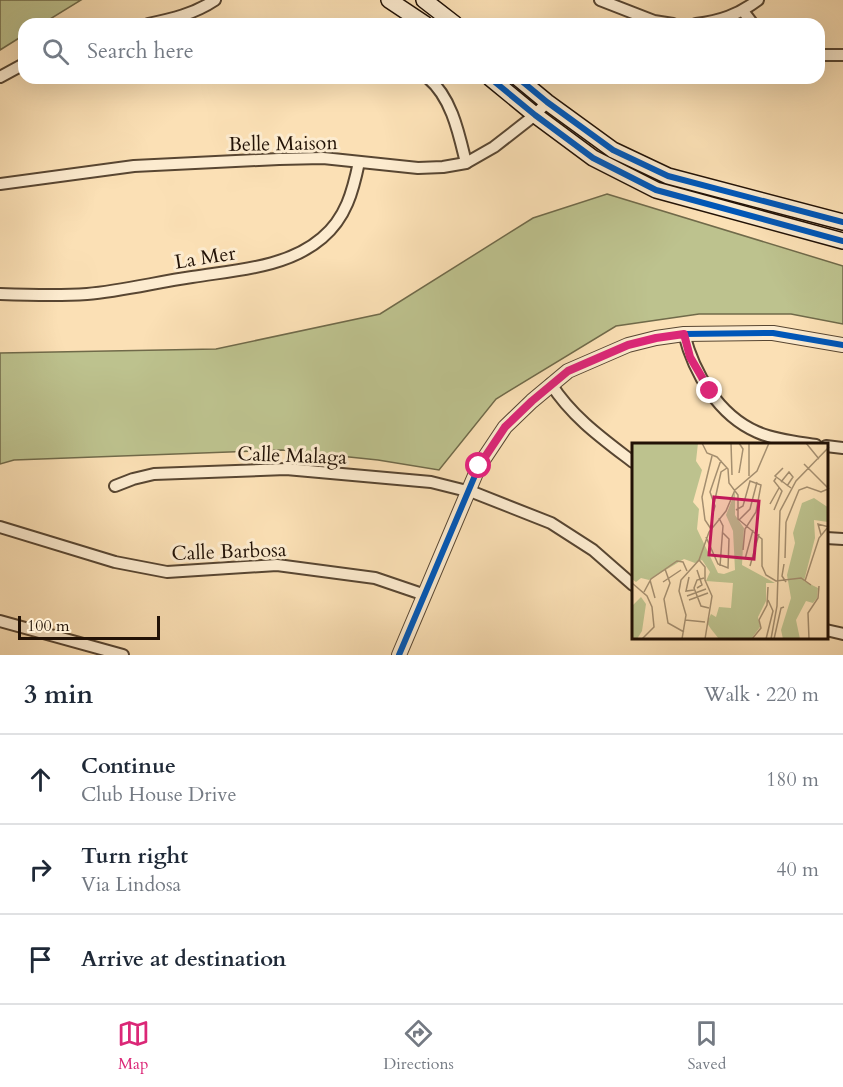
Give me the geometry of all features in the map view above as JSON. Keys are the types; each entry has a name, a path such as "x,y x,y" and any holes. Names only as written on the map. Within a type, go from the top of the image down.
{"main road":[{"path":"424,0 447,18"},
{"path":"399,2 418,18"},
{"path":"497,84 535,116 593,158 656,190 843,241"},
{"path":"526,84 613,150 668,176 843,222"}],"street":[{"path":"178,18 201,10 215,0"},
{"path":"600,0 646,18"},
{"path":"726,18 743,11 758,0"},
{"path":"743,11 748,18"},
{"path":"825,56 843,55"},
{"path":"0,77 18,67"},
{"path":"435,84 457,127 466,163"},
{"name":"Belle Maison","path":"0,184 134,166 323,158 418,168 443,167 466,163 494,147 535,116 547,102"},
{"name":"La Mer","path":"0,294 89,294 255,266 303,252 329,231 346,208 353,191 359,162"},
{"path":"399,655 479,466 505,427 568,371 628,345 684,334 773,333 843,345"},
{"path":"684,334 690,357 710,391 724,409 756,432 805,443"},
{"path":"551,384 574,414 632,461"},
{"path":"828,446 843,448"},
{"name":"Calle Malaga","path":"115,486 154,474 286,469 430,482 467,493 475,493 550,523 593,550 632,584"},
{"name":"Calle Barbosa","path":"0,527 115,562 167,572 244,566 288,566 375,578 425,595"},
{"path":"828,538 843,539"},
{"path":"0,621 123,655"},
{"path":"828,630 843,634"}],"green space":[{"path":"0,0 81,0 52,18 18,18 18,39 0,50"},
{"path":"607,194 843,266 843,324 791,314 699,314 616,326 496,399 439,470 378,460 282,450 14,460 0,464 0,353 216,349 380,314 533,218"}],"cycle path":[{"path":"497,84 593,158 656,190 843,241"},
{"path":"525,84 613,150 668,176 843,222"},
{"path":"399,655 479,466 505,427 568,371 628,345 684,334 773,333 843,345"}],"route":[{"path":"479,466 505,427 551,384 568,371 628,345 684,334 690,357 710,391"}]}
